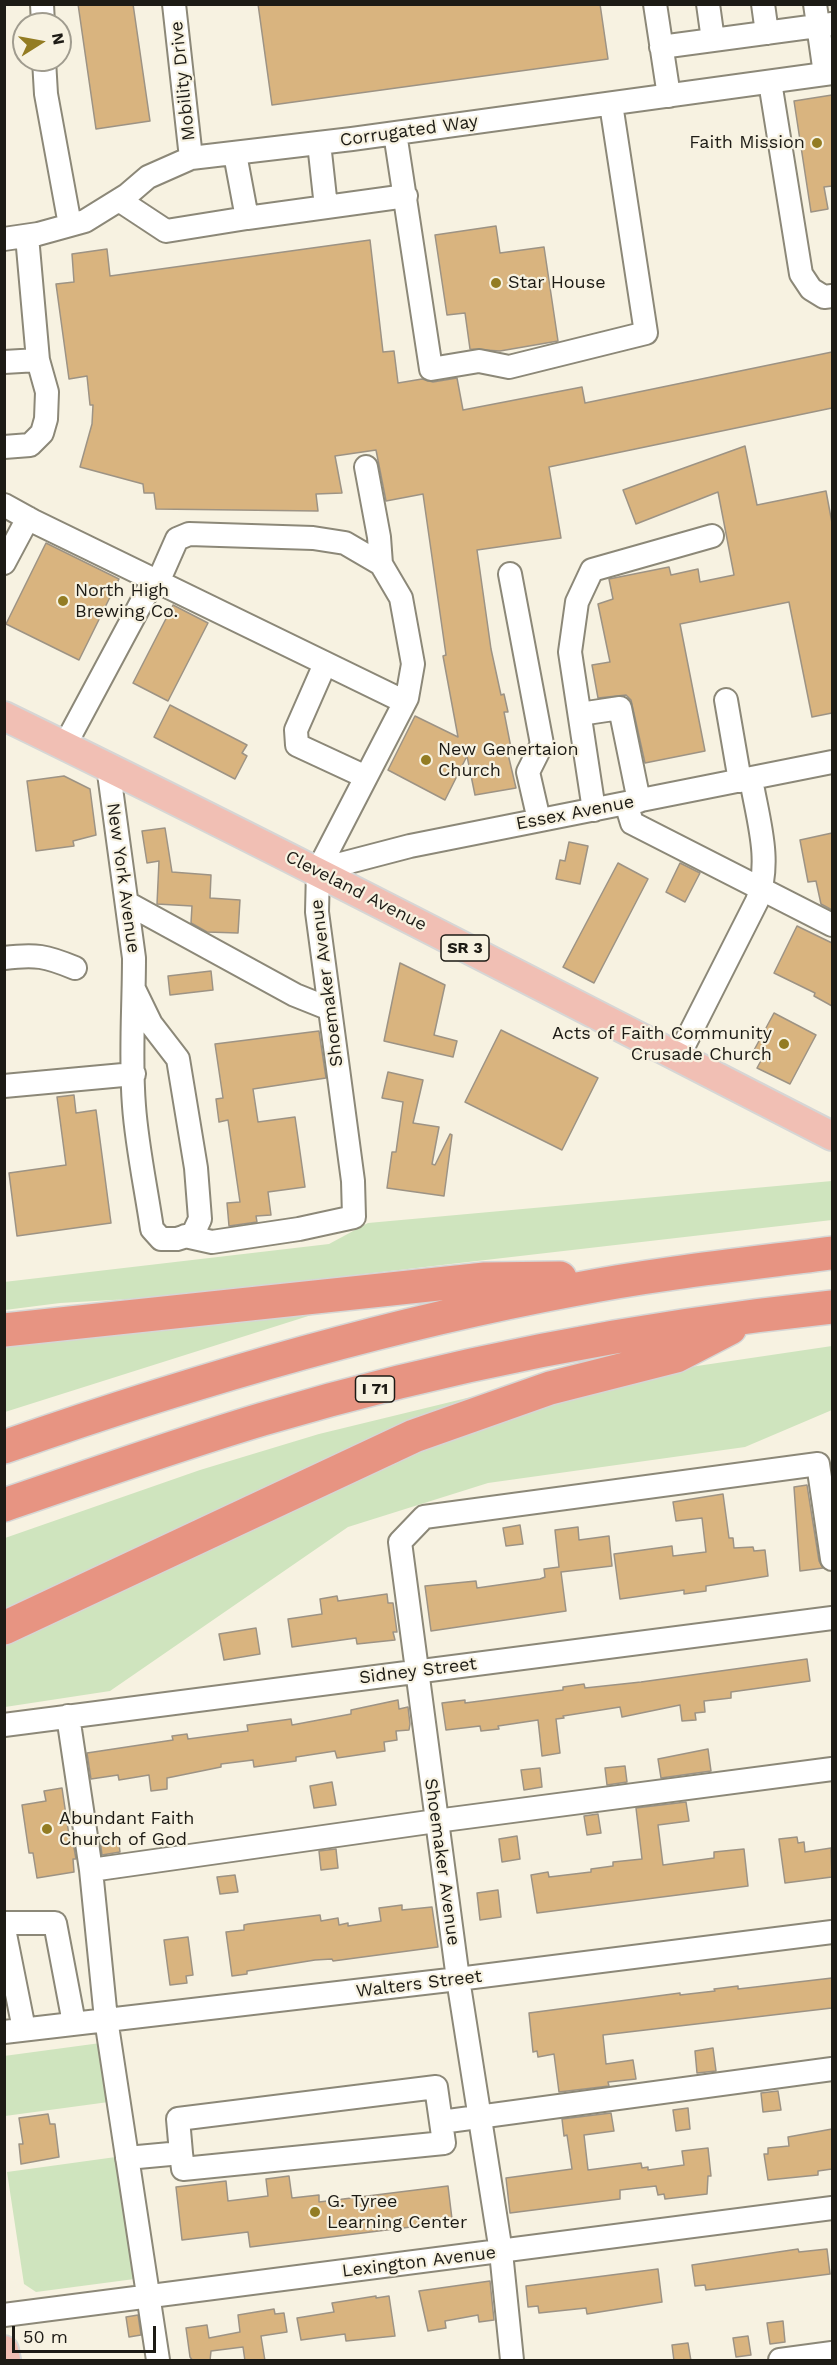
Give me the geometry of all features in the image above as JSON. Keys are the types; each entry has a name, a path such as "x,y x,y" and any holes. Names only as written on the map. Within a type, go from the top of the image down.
{"highway":[{"path":"4,1447 126,1404 271,1362 436,1319 651,1276 832,1253"},
{"path":"4,1330 485,1279 651,1276"},
{"name":"I 71","path":"4,1505 263,1419 390,1384 635,1334 756,1315 832,1307"},
{"path":"4,1628 414,1436 550,1388 676,1356 756,1315"}],"main road":[{"name":"Cleveland Avenue","path":"4,716 318,870 832,1136"},
{"path":"4,2350 6,2361"}],"street":[{"name":"Mobility Drive","path":"174,4 191,158"},
{"path":"655,4 669,96"},
{"path":"708,4 713,40"},
{"path":"763,4 767,33"},
{"path":"661,47 767,33 822,18 829,74"},
{"path":"45,72 46,94 70,225"},
{"name":"Corrugated Way","path":"4,239 27,236 85,221 119,200 148,177 191,158 395,133 829,74"},
{"path":"770,82 801,274 811,289 825,297 832,296"},
{"path":"395,133 431,369 480,361 509,367 646,333 611,104"},
{"path":"319,143 326,207"},
{"path":"235,154 247,218"},
{"path":"119,200 166,231 405,196"},
{"path":"4,447 30,445 42,433 46,418 46,392 38,360 27,236"},
{"path":"4,362 38,360"},
{"path":"366,467 379,537 381,564"},
{"path":"4,505 325,664 406,700"},
{"path":"4,563 28,518"},
{"path":"64,745 177,539 189,534 313,538 345,543 381,564"},
{"path":"594,810 570,652 577,602 592,570 712,536"},
{"name":"Shoemaker Avenue","path":"185,1236 212,1242 299,1229 354,1217 353,1181 317,912 318,870 406,700 413,664 401,598 381,564"},
{"path":"510,574 542,744 528,772 539,820"},
{"path":"325,664 296,730 297,744 366,777"},
{"path":"678,1057 764,880 765,858 726,700"},
{"path":"580,714 620,708 633,802 632,823 832,925"},
{"name":"Essex Avenue","path":"318,870 411,846 832,762"},
{"name":"New York Avenue","path":"108,766 134,958 134,989 134,1106 152,1229 161,1239 177,1239 193,1234 200,1220 196,1168 180,1068 178,1059 151,1024 134,989"},
{"path":"127,903 294,995 330,1009"},
{"path":"4,958 34,954 46,956 75,968"},
{"path":"4,1086 134,1074"},
{"name":"Shoemaker Avenue","path":"512,2361 501,2252 458,1979 400,1542 424,1517 818,1464 832,1559"},
{"name":"Sidney Street","path":"4,1725 832,1618"},
{"path":"68,1716 91,1870 106,2019 158,2361"},
{"path":"91,1870 436,1821 832,1769"},
{"path":"4,1923 55,1923 74,2023"},
{"path":"4,1929 14,2031"},
{"name":"Walters Street","path":"14,2031 832,1932"},
{"path":"441,2122 832,2069"},
{"path":"436,2087 444,2143 183,2169 181,2153 178,2119 436,2087"},
{"path":"128,2158 181,2153"},
{"name":"Lexington Avenue","path":"4,2315 832,2208"},
{"path":"780,2361 832,2353"}],"green space":[{"path":"832,1181 832,1220 165,1297 60,1303 5,1310 4,1282 329,1244 368,1223"},
{"path":"321,1312 5,1412 4,1343"},
{"path":"832,1346 832,1410 745,1447 488,1483 348,1527 110,1691 5,1707 4,1644 467,1428 605,1384 697,1366"},
{"path":"508,1388 5,1617 5,1538 200,1470 319,1434"},
{"path":"108,2042 116,2101 5,2116 4,2056"},
{"path":"123,2156 142,2278 36,2292 24,2284 7,2172"}],"building":[{"path":"78,4 133,4 150,121 96,129"},
{"path":"258,4 600,4 608,59 272,105"},
{"name":"Faith Mission","path":"832,95 832,186 824,187 828,209 811,212 794,101"},
{"name":"Star House","path":"496,226 500,253 544,247 558,341 500,351 470,349 465,313 447,315 435,235"},
{"path":"370,240 383,352 394,351 398,383 422,379 433,382 457,378 463,410 582,387 585,403 832,352 832,408 549,467 561,538 477,550 491,649 501,695 504,694 508,712 504,712 512,753 508,754 516,788 475,795 467,756 445,800 388,770 415,716 458,737 443,656 446,655 423,494 386,501 376,450 335,456 342,493 316,494 318,511 156,509 154,493 144,493 143,484 80,467 92,424 93,405 90,405 87,376 69,379 56,284 74,282 72,254 107,249 110,276"},
{"path":"745,446 757,505 826,491 832,523 832,713 812,717 789,602 680,624 705,751 645,763 631,700 626,695 598,698 592,665 610,662 598,604 613,599 609,579 669,567 671,575 698,569 700,582 734,575 718,492 636,524 623,490"},
{"name":"North High Brewing Co.","path":"46,543 119,579 79,660 6,624"},
{"path":"173,605 208,623 168,701 133,683"},
{"path":"170,705 247,745 242,753 247,756 235,779 154,737"},
{"path":"64,776 90,789 96,835 73,841 74,846 36,851 27,781"},
{"path":"165,828 172,872 211,875 210,898 240,900 238,933 207,932 191,923 192,906 157,904 159,861 147,863 142,831"},
{"path":"832,833 832,910 821,904 816,881 808,882 800,840"},
{"path":"569,842 588,846 580,884 556,879 560,860 565,861"},
{"path":"618,863 648,879 594,983 563,967"},
{"path":"680,863 700,873 685,902 666,892"},
{"path":"797,926 832,943 832,1006 814,996 815,993 774,973"},
{"path":"400,963 445,985 434,1035 457,1041 453,1057 384,1041"},
{"path":"211,971 213,990 170,995 168,976"},
{"name":"Acts of Faith Community Crusade Church","path":"774,1013 816,1035 790,1084 757,1068 763,1057 753,1052"},
{"path":"501,1030 598,1078 562,1150 465,1102"},
{"path":"319,1031 326,1078 253,1089 258,1122 295,1117 305,1187 268,1192 271,1215 256,1216 257,1222 229,1226 227,1203 240,1202 228,1120 219,1122 216,1099 223,1098 215,1044"},
{"path":"388,1072 423,1080 413,1123 439,1127 432,1164 435,1165 450,1134 452,1135 444,1196 387,1188 392,1152 396,1152 403,1102 382,1098"},
{"path":"74,1095 76,1113 96,1110 111,1223 17,1236 9,1173 66,1165 57,1097"},
{"path":"807,1485 819,1561 823,1568 800,1571 794,1487"},
{"path":"723,1494 729,1538 733,1538 734,1548 753,1547 754,1551 765,1550 768,1576 706,1586 706,1591 684,1594 684,1590 620,1599 614,1554 672,1546 673,1556 706,1552 702,1518 676,1521 673,1502"},
{"path":"520,1525 523,1544 506,1546 503,1528"},
{"path":"578,1527 579,1540 609,1536 612,1566 561,1572 566,1611 431,1631 425,1586 476,1581 477,1588 540,1579 545,1577 544,1569 559,1567 555,1530"},
{"path":"387,1594 388,1603 393,1603 397,1632 393,1632 395,1640 357,1644 356,1638 292,1647 288,1619 322,1614 320,1599 337,1596 338,1601"},
{"path":"256,1628 260,1654 224,1660 219,1634"},
{"path":"807,1659 810,1681 731,1692 731,1698 704,1701 705,1712 695,1713 696,1720 682,1721 680,1705 622,1717 620,1707 563,1716 564,1718 556,1719 560,1753 542,1756 538,1720 481,1731 480,1726 446,1730 442,1703 465,1700 465,1703 563,1690 563,1687 584,1684 585,1688 641,1682"},
{"path":"398,1700 399,1709 408,1707 409,1730 396,1731 397,1740 384,1742 385,1751 337,1758 335,1751 296,1757 296,1761 254,1767 253,1760 221,1764 221,1767 167,1778 167,1789 151,1791 149,1775 119,1780 118,1775 91,1779 87,1753 173,1740 172,1736 187,1734 188,1739 248,1731 247,1725 291,1719 292,1725 351,1714 351,1710"},
{"path":"708,1749 711,1771 661,1778 658,1759"},
{"path":"625,1766 627,1782 607,1785 605,1768"},
{"path":"540,1768 542,1787 524,1790 521,1770"},
{"path":"332,1782 336,1805 314,1808 310,1786"},
{"name":"Abundant Faith Church of God","path":"62,1788 70,1842 73,1842 76,1859 73,1859 74,1872 37,1878 33,1853 29,1853 22,1805 46,1801 44,1791"},
{"path":"686,1802 689,1821 658,1825 663,1865 714,1858 714,1852 744,1849 748,1886 537,1913 531,1875 548,1872 549,1877 591,1872 591,1869 613,1866 613,1862 642,1859 636,1808"},
{"path":"598,1814 601,1833 587,1835 584,1816"},
{"path":"517,1836 520,1859 502,1862 499,1839"},
{"path":"118,1837 120,1852 102,1855 100,1839"},
{"path":"797,1837 798,1843 804,1842 805,1852 831,1848 832,1877 785,1883 779,1839"},
{"path":"336,1849 338,1868 321,1870 319,1851"},
{"path":"235,1875 238,1892 220,1894 217,1877"},
{"path":"498,1890 501,1917 480,1920 477,1893"},
{"path":"402,1905 402,1910 432,1907 438,1947 333,1961 332,1959 315,1960 247,1971 247,1974 232,1976 226,1932 244,1930 244,1925 248,1924 320,1915 321,1921 338,1918 339,1925 348,1923 348,1926 381,1921 379,1908"},
{"path":"188,1937 193,1975 186,1976 187,1983 170,1985 164,1940"},
{"path":"832,1978 832,2008 603,2035 606,2064 633,2060 636,2079 608,2082 609,2086 559,2092 554,2054 538,2057 537,2051 533,2052 529,2013 680,1993 680,1995 715,1991 714,1989 738,1986 738,1989"},
{"path":"713,2048 716,2071 697,2073 695,2051"},
{"path":"778,2091 781,2110 763,2112 761,2093"},
{"path":"688,2108 690,2129 676,2131 673,2110"},
{"path":"611,2113 614,2131 584,2135 588,2170 641,2163 642,2168 648,2167 648,2170 684,2165 682,2151 708,2148 711,2176 708,2176 707,2194 665,2199 664,2194 658,2195 656,2186 620,2190 620,2199 510,2213 506,2178 572,2169 562,2119"},
{"path":"48,2114 50,2124 55,2124 59,2157 21,2164 19,2144 23,2144 19,2118"},
{"path":"832,2129 832,2169 818,2171 818,2175 768,2180 764,2154 768,2154 768,2148 789,2146 788,2137"},
{"name":"G. Tyree Learning Center","path":"289,2176 292,2198 319,2195 319,2202 448,2186 452,2219 443,2221 443,2223 250,2247 248,2232 182,2240 176,2187 226,2181 228,2201 268,2196 266,2179"},
{"path":"798,2249 799,2252 827,2249 830,2274 706,2290 705,2285 695,2286 692,2265"},
{"path":"658,2269 662,2302 587,2314 586,2308 539,2313 538,2306 528,2307 526,2286"},
{"path":"490,2281 494,2320 479,2322 478,2315 445,2321 446,2328 428,2331 419,2291"},
{"path":"376,2296 376,2298 389,2296 395,2336 346,2341 345,2334 301,2340 297,2318 334,2312 332,2303"},
{"path":"274,2309 275,2314 284,2313 287,2332 261,2336 265,2361 245,2361 243,2347 211,2351 210,2361 193,2361 190,2357 186,2328 207,2325 209,2338 240,2332 238,2315"},
{"path":"138,2315 141,2335 129,2337 126,2317"},
{"path":"783,2321 785,2342 770,2344 767,2323"},
{"path":"748,2336 751,2355 736,2357 733,2338"},
{"path":"688,2343 691,2361 674,2361 672,2345"}],"place":[{"name":"Faith Mission","path":"817,143"},
{"name":"Star House","path":"496,283"},
{"name":"North High Brewing Co.","path":"63,601"},
{"name":"New Genertaion Church","path":"426,760"},
{"name":"Acts of Faith Community Crusade Church","path":"784,1044"},
{"name":"Abundant Faith Church of God","path":"47,1829"},
{"name":"G. Tyree Learning Center","path":"315,2212"}]}
